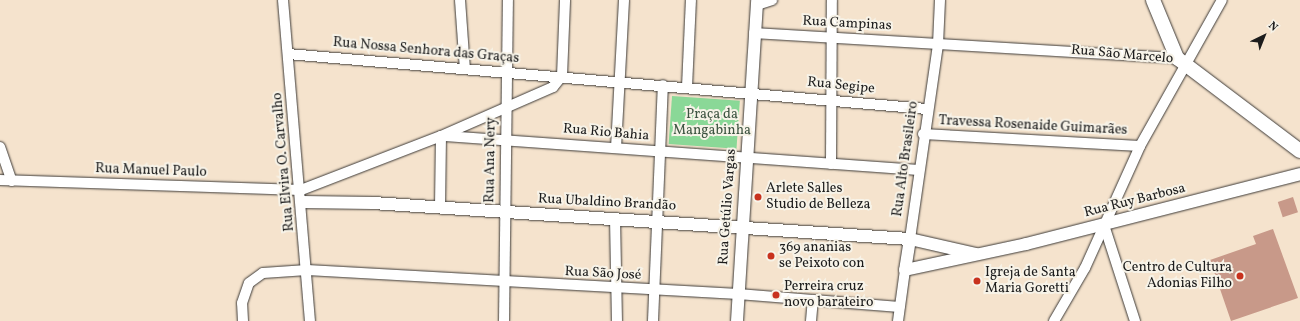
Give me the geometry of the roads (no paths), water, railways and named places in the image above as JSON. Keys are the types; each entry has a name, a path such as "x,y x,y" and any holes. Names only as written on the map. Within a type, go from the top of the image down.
{"main road":[{"path":"1153,0 1181,61"},
{"name":"Rua São Marcelo","path":"1181,61 1300,151"}],"street":[{"name":"Rua Elvira O. Carvalho","path":"284,0 310,321"},
{"path":"460,0 465,69"},
{"name":"Rua Ana Nery","path":"504,321 508,0"},
{"path":"440,207 441,136 506,109 553,87 562,76 565,0"},
{"path":"616,148 624,0"},
{"path":"687,87 691,0"},
{"path":"757,2 772,0"},
{"path":"831,164 832,0"},
{"name":"Rua Alto Brasileiro","path":"898,321 927,109 938,44 940,0"},
{"path":"1054,321 1082,274 1140,146 1181,61 1222,0"},
{"name":"Rua Getúlio Vargas","path":"736,321 757,2"},
{"name":"Rua Campinas","path":"754,33 938,44"},
{"name":"Rua São Marcelo","path":"938,44 1181,61"},
{"name":"Rua Nossa Senhora das Graças","path":"288,54 751,92"},
{"path":"653,321 655,221 663,85"},
{"name":"Rua Segipe","path":"751,92 927,109"},
{"name":"Travessa Rosenaide Guimarães","path":"924,134 1140,146"},
{"name":"Rua Rio Bahia","path":"301,196 441,136 506,138 660,152 919,170"},
{"path":"0,147 12,181"},
{"name":"Rua Ruy Barbosa","path":"905,270 1104,225 1300,174"},
{"name":"Rua Manuel Paulo","path":"0,180 301,196"},
{"name":"Rua Ubaldino Brandão","path":"301,196 910,239"},
{"path":"615,218 617,321"},
{"path":"1104,225 1135,321"},
{"name":"Rua Ruy Barbosa","path":"910,239 976,254"},
{"name":"Rua São José","path":"243,321 242,303 249,283 263,273 307,270 504,283 738,294 899,307"},
{"path":"811,321 813,300"}],"place":[{"name":"Arlete Salles Studio de Belleza","path":"758,197"},
{"name":"369 ananias se Peixoto con","path":"771,256"},
{"name":"Centro de Cultura Adonias Filho","path":"1240,276"},
{"name":"Igreja de Santa Maria Goretti","path":"977,281"},
{"name":"Perreira cruz novo barateiro","path":"776,295"}],"park label":[{"name":"Praça da Mangabinha","path":"712,124"}]}
